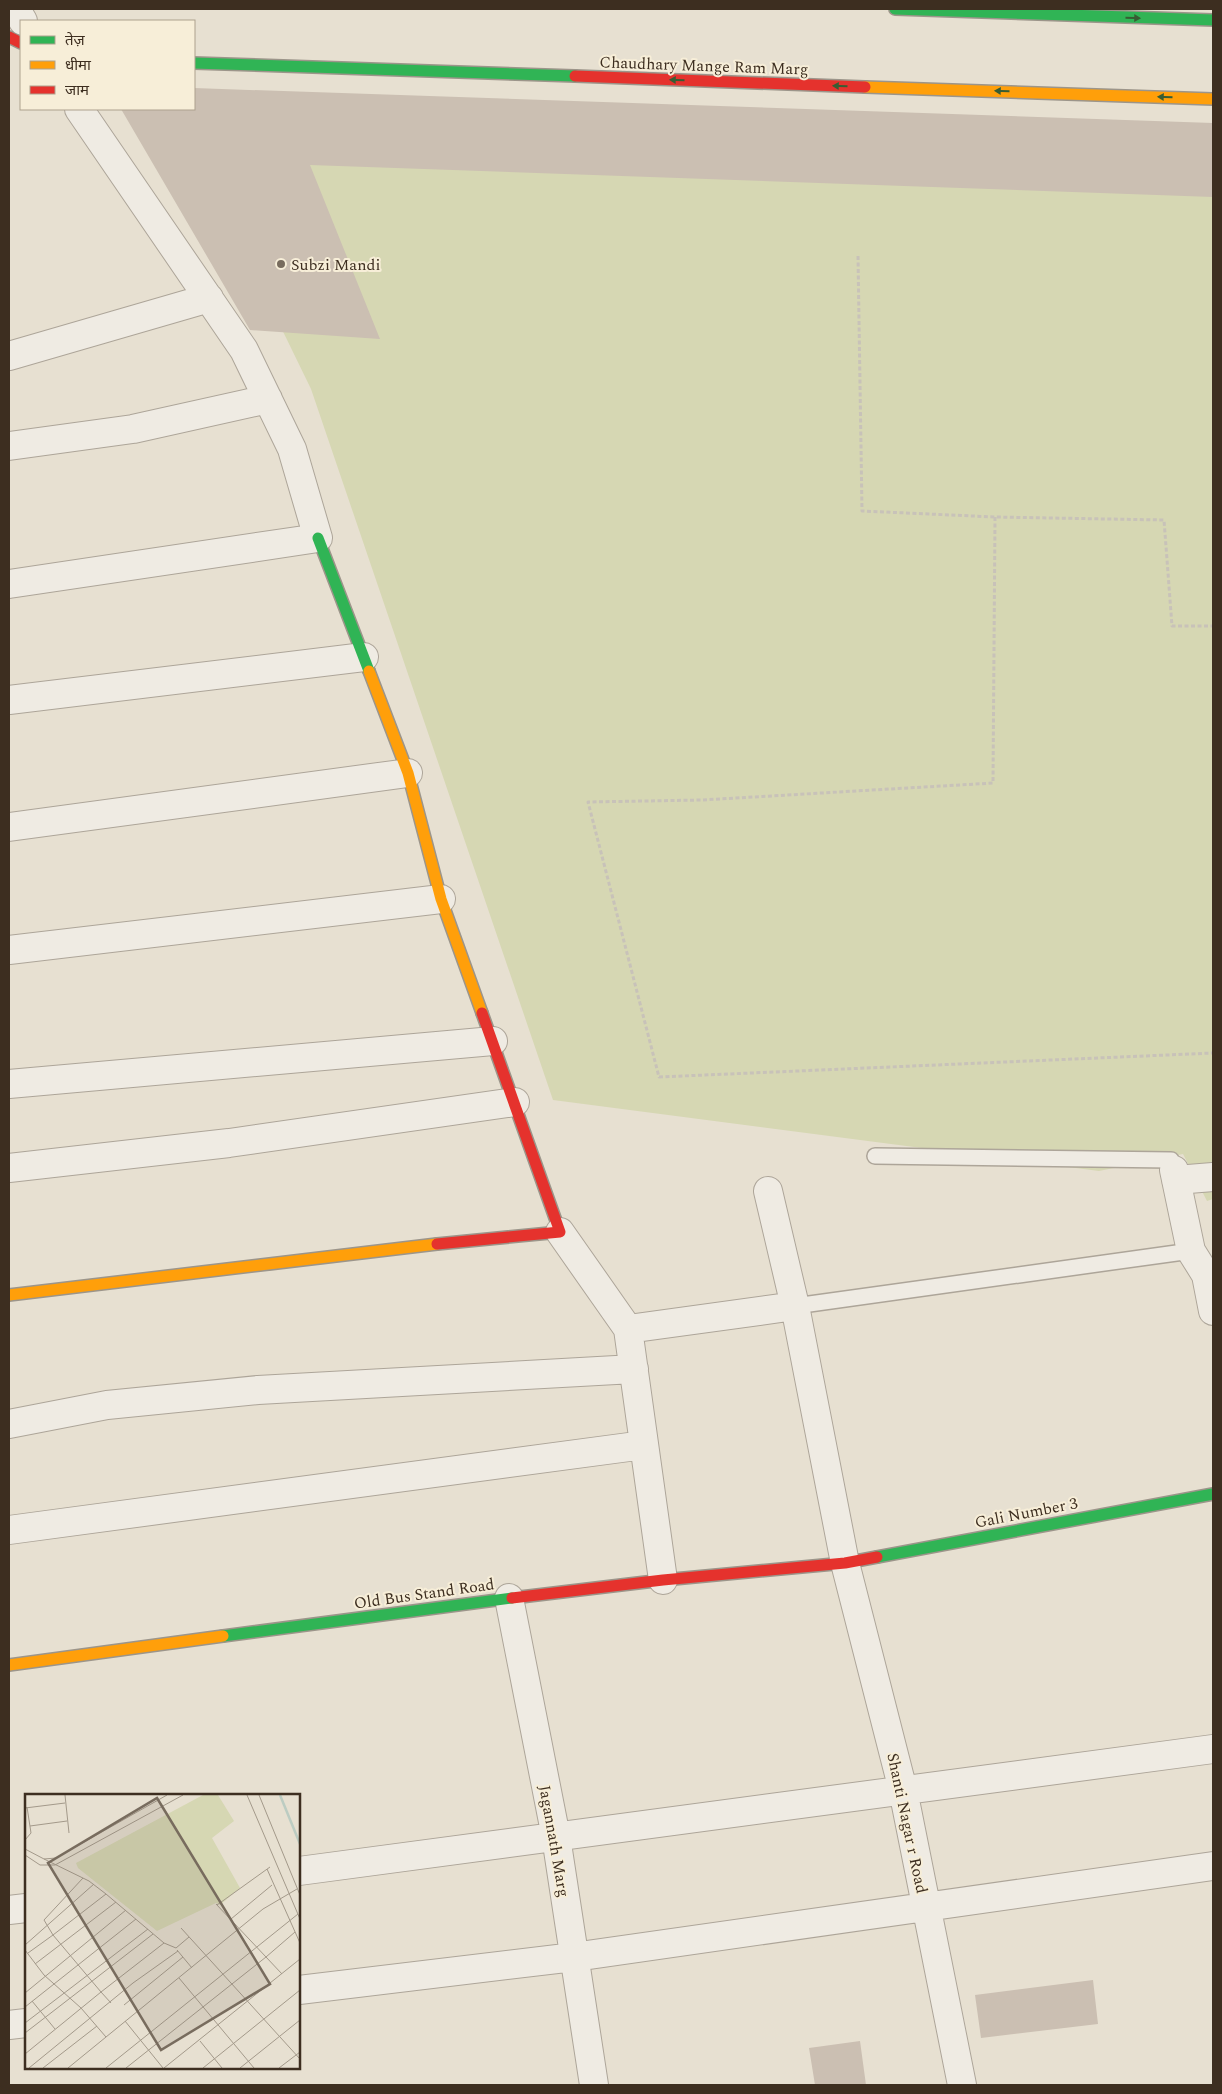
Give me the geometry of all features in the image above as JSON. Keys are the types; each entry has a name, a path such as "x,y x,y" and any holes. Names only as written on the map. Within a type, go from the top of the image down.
{"street":[{"path":"16,9 22,20"},
{"path":"895,9 1213,20"},
{"name":"Chaudhary Mange Ram Marg","path":"195,63 1213,99"},
{"path":"80,110 244,350 292,449 318,538 408,773 441,899 560,1232 628,1329 663,1580"},
{"path":"9,356 209,298"},
{"path":"9,446 133,429 268,399"},
{"path":"9,584 318,538"},
{"path":"9,700 364,657"},
{"path":"9,827 408,773"},
{"path":"9,950 441,899"},
{"path":"9,1084 493,1041"},
{"path":"9,1168 229,1143 514,1102"},
{"path":"1213,1177 1175,1175 1191,1251 1206,1275 1213,1311"},
{"name":"Shanti Nagar r Road","path":"768,1191 795,1306 845,1563 903,1790 962,2085"},
{"path":"9,1295 488,1238 560,1232"},
{"path":"628,1329 795,1306"},
{"path":"9,1424 107,1405 258,1390 634,1369"},
{"path":"9,1530 644,1445"},
{"name":"Gali Number 3","path":"845,1563 1213,1494"},
{"name":"Old Bus Stand Road","path":"9,1665 509,1598 663,1580 845,1563"},
{"name":"Jagannath Marg","path":"509,1598 556,1837 594,2085"},
{"path":"300,1871 1213,1749"},
{"path":"300,1990 574,1957 1213,1866"},
{"path":"9,1910 25,1908"},
{"path":"9,2025 25,2023"}],"lane":[{"path":"875,1156 1171,1160 1175,1175"},
{"path":"795,1306 1191,1251"}],"path":[{"path":"858,256 862,511 995,517 1164,520 1172,626 1213,626"},
{"path":"995,517 993,783 702,800 588,802 659,1077 1213,1052"}],"green space":[{"path":"229,135 1115,167 1213,173 1213,1199 1207,1201 1183,1154 1099,1171 553,1100 311,389 213,188"}],"building":[{"name":"Subzi Mandi","path":"195,88 1213,123 1213,197 310,165 380,339 250,330 122,110 195,110"},
{"path":"1093,1980 1098,2024 981,2038 975,1995"},
{"path":"860,2041 866,2085 815,2085 809,2048"}],"traffic: fast":[{"path":"895,9 1213,20"},
{"path":"195,63 575,76"},
{"path":"318,538 369,671"},
{"path":"877,1557 1213,1494"},
{"path":"223,1636 512,1598"}],"traffic: slow":[{"path":"865,87 1213,99"},
{"path":"369,671 408,773 441,899 482,1013"},
{"path":"9,1295 437,1244"},
{"path":"9,1665 223,1636"}],"traffic: jam":[{"path":"9,37 20,42"},
{"path":"575,76 865,87"},
{"path":"437,1244 560,1232 482,1013"},
{"path":"512,1598 663,1580 845,1563 877,1557"}],"place":[{"name":"Subzi Mandi","path":"281,264"}]}
